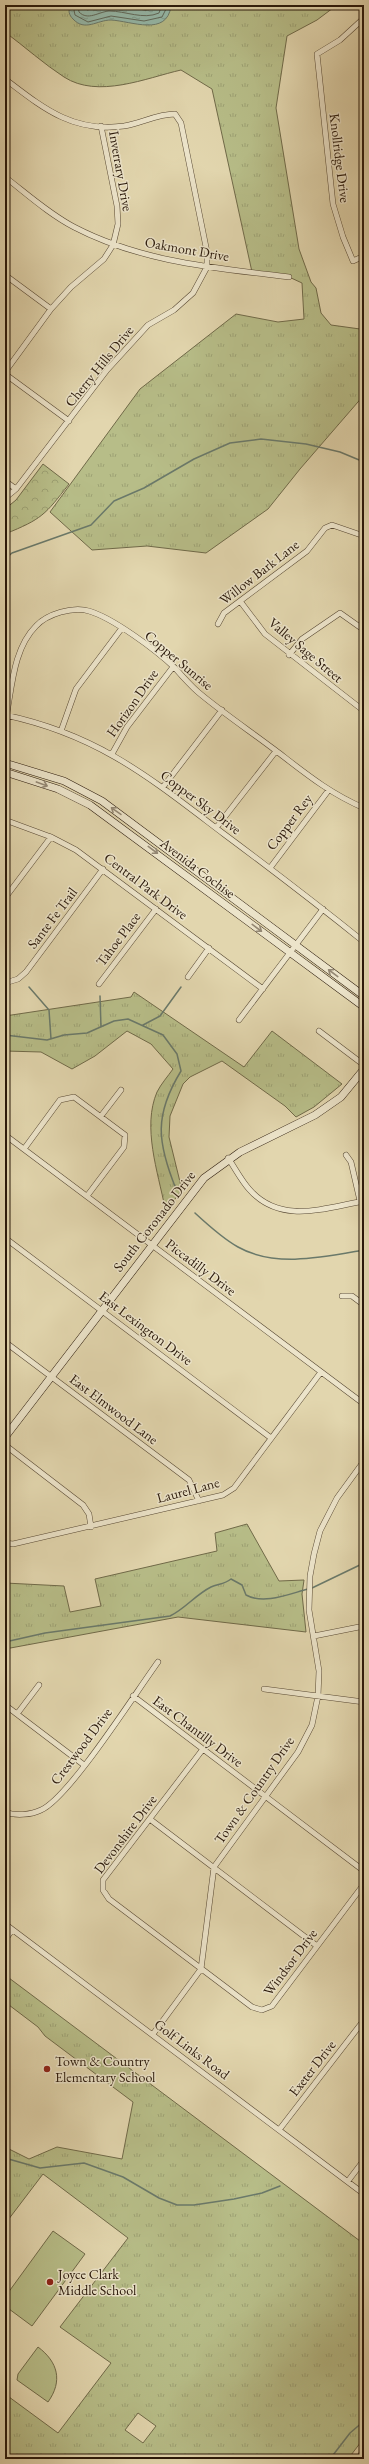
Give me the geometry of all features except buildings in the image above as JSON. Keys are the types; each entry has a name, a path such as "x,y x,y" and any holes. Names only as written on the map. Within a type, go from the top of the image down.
{"street":[{"name":"Knollridge Drive","path":"364,18 340,40 317,54 333,204 343,237 353,261 364,256"},
{"path":"5,79 53,115 77,124 124,126 164,114 175,114 181,123 207,252 207,267"},
{"name":"Inverrary Drive","path":"5,373 51,309 71,287 100,264 113,245 118,224 117,206 100,126"},
{"name":"Oakmont Drive","path":"5,177 63,221 113,245 156,258 207,267 289,277"},
{"name":"Cherry Hills Drive","path":"5,498 16,488 107,370 148,325 174,310 193,293 207,267"},
{"path":"5,275 51,309"},
{"path":"5,373 69,421"},
{"path":"5,480 16,488"},
{"name":"Willow Bark Lane","path":"218,624 224,613 307,551 325,528 332,525 364,536"},
{"name":"Valley Sage Street","path":"240,601 265,634 289,655 364,711"},
{"name":"Copper Sunrise","path":"5,722 18,658 24,640 36,625 53,615 71,610 87,610 102,615 122,628 173,667 197,691 328,791 364,808"},
{"path":"289,655 302,639 340,613 364,630"},
{"path":"61,731 76,689 122,628"},
{"name":"Horizon Drive","path":"112,754 127,727 173,667"},
{"path":"163,787 222,710"},
{"name":"Copper Sky Drive","path":"6,715 61,731 112,754 163,787 364,942"},
{"path":"216,828 276,750"},
{"name":"Avenida Cochise","path":"5,763 64,782 102,801 364,996"},
{"name":"Avenida Cochise","path":"5,772 58,789 90,805 364,1007"},
{"name":"Copper Rey","path":"270,868 328,791"},
{"name":"Central Park Drive","path":"5,820 51,837 76,850 262,989"},
{"path":"5,898 51,837"},
{"name":"Sante Fe Trail","path":"5,983 18,979 26,972 103,869"},
{"name":"Tahoe Place","path":"100,984 156,909"},
{"path":"239,1020 323,909"},
{"path":"188,977 209,948"},
{"path":"319,1031 364,1065"},
{"name":"South Coronado Drive","path":"5,1437 195,1187 228,1158 316,1115 342,1097 364,1069"},
{"path":"101,1116 121,1090"},
{"path":"24,1149 60,1100 74,1097 101,1116 125,1135 124,1147 86,1196"},
{"name":"Piccadilly Drive","path":"5,1135 364,1404"},
{"path":"228,1158 248,1188 267,1204 278,1209 306,1212 362,1201 351,1162 346,1155"},
{"name":"East Lexington Drive","path":"5,1238 271,1438"},
{"path":"342,1296 352,1296 364,1305"},
{"name":"East Elmwood Lane","path":"5,1342 189,1480 199,1501"},
{"name":"Laurel Lane","path":"5,1543 13,1544 91,1527 223,1495 234,1488 321,1372"},
{"path":"5,1445 83,1504 89,1514 91,1527"},
{"name":"Town & Country Drive","path":"152,2034 201,1969 214,1867 298,1752 312,1725 318,1696 319,1670 309,1610 310,1576 314,1554 320,1531 337,1498 364,1461"},
{"path":"314,1636 364,1626"},
{"name":"Crestwood Drive","path":"5,1812 10,1814 26,1814 41,1810 56,1800 84,1765 158,1662"},
{"path":"17,1714 39,1685"},
{"path":"264,1689 364,1702"},
{"name":"East Chantilly Drive","path":"133,1696 364,1871"},
{"path":"5,1705 84,1765"},
{"name":"Devonshire Drive","path":"201,1969 109,1899 103,1890 103,1880 151,1820 203,1749"},
{"path":"151,1820 317,1946"},
{"name":"Windsor Drive","path":"201,1969 252,2007 262,2010 272,2006 364,1884"},
{"name":"Golf Links Road","path":"5,1924 364,2194"},
{"path":"5,1940 12,1930"},
{"name":"Exeter Drive","path":"280,2130 364,2020"},
{"path":"348,2181 364,2160"},
{"path":"359,2459 364,2452"}],"green space":[{"path":"5,5 337,5 317,20 287,36 276,108 299,249 311,282 316,288 321,313 331,325 360,329 364,325 364,395 300,469 268,509 206,553 147,546 92,550 50,512 140,389 236,314 278,322 304,319 302,283 289,277 252,272 212,89 181,70 138,82 107,87 77,83 64,77 5,32"},
{"path":"43,464 69,484 42,515 35,520 5,534 5,509 16,500"},
{"path":"134,992 244,1067 272,1031 342,1084 314,1107 296,1117 285,1106 222,1061 190,1077 183,1084 170,1116 169,1137 182,1190 168,1208 165,1208 155,1165 151,1135 151,1120 157,1092 173,1069 151,1044 127,1031 95,1056 72,1069 41,1052 5,1051 5,1016 131,997"},
{"path":"247,1524 279,1581 304,1580 302,1594 306,1632 178,1617 5,1649 5,1583 64,1586 70,1612 101,1606 95,1579 217,1551 215,1533"},
{"path":"5,1975 364,2244 364,2438 348,2459 5,2459 5,2394 58,2433 111,2363 60,2327 128,2238 43,2174 5,2224 5,2147 29,2159 57,2147 122,2159 133,2102 45,2036 38,2027 5,2002","holes":["138,2413 156,2426 143,2443 125,2430"]},
{"path":"53,2231 85,2254 32,2326 5,2306 5,2297"},
{"path":"38,2347 50,2359 56,2372 56,2387 48,2402 17,2380 18,2374"}],"water":[{"path":"70,5 171,6 168,16 163,21 156,24 147,25 106,20 82,25 78,23 70,14"}],"waterway":[{"path":"5,559 12,553 91,525 114,501 144,488 194,459 230,443 261,439 306,444 340,452 364,462"},
{"path":"29,987 49,1010 51,1039"},
{"path":"143,1025 160,1016 181,987"},
{"path":"100,996 101,1027"},
{"path":"5,1035 47,1040 64,1035 87,1033 114,1021 128,1019 163,1035 177,1054 181,1071 166,1101 161,1129 165,1157 176,1189"},
{"path":"195,1213 215,1231 238,1247 252,1253 268,1257 284,1259 316,1258 364,1250"},
{"path":"312,1588 364,1563"},
{"path":"5,1642 45,1633 170,1616 205,1590 231,1579 242,1585 246,1595 253,1598 277,1598 308,1589"},
{"path":"5,2158 40,2168 84,2163 123,2177 159,2198 177,2205 194,2205 234,2199 262,2193 280,2186"},
{"path":"330,2459 350,2433 364,2421"}],"place":[{"name":"Town & Country Elementary School","path":"47,2069"},
{"name":"Joyce Clark Middle School","path":"50,2282"}]}
